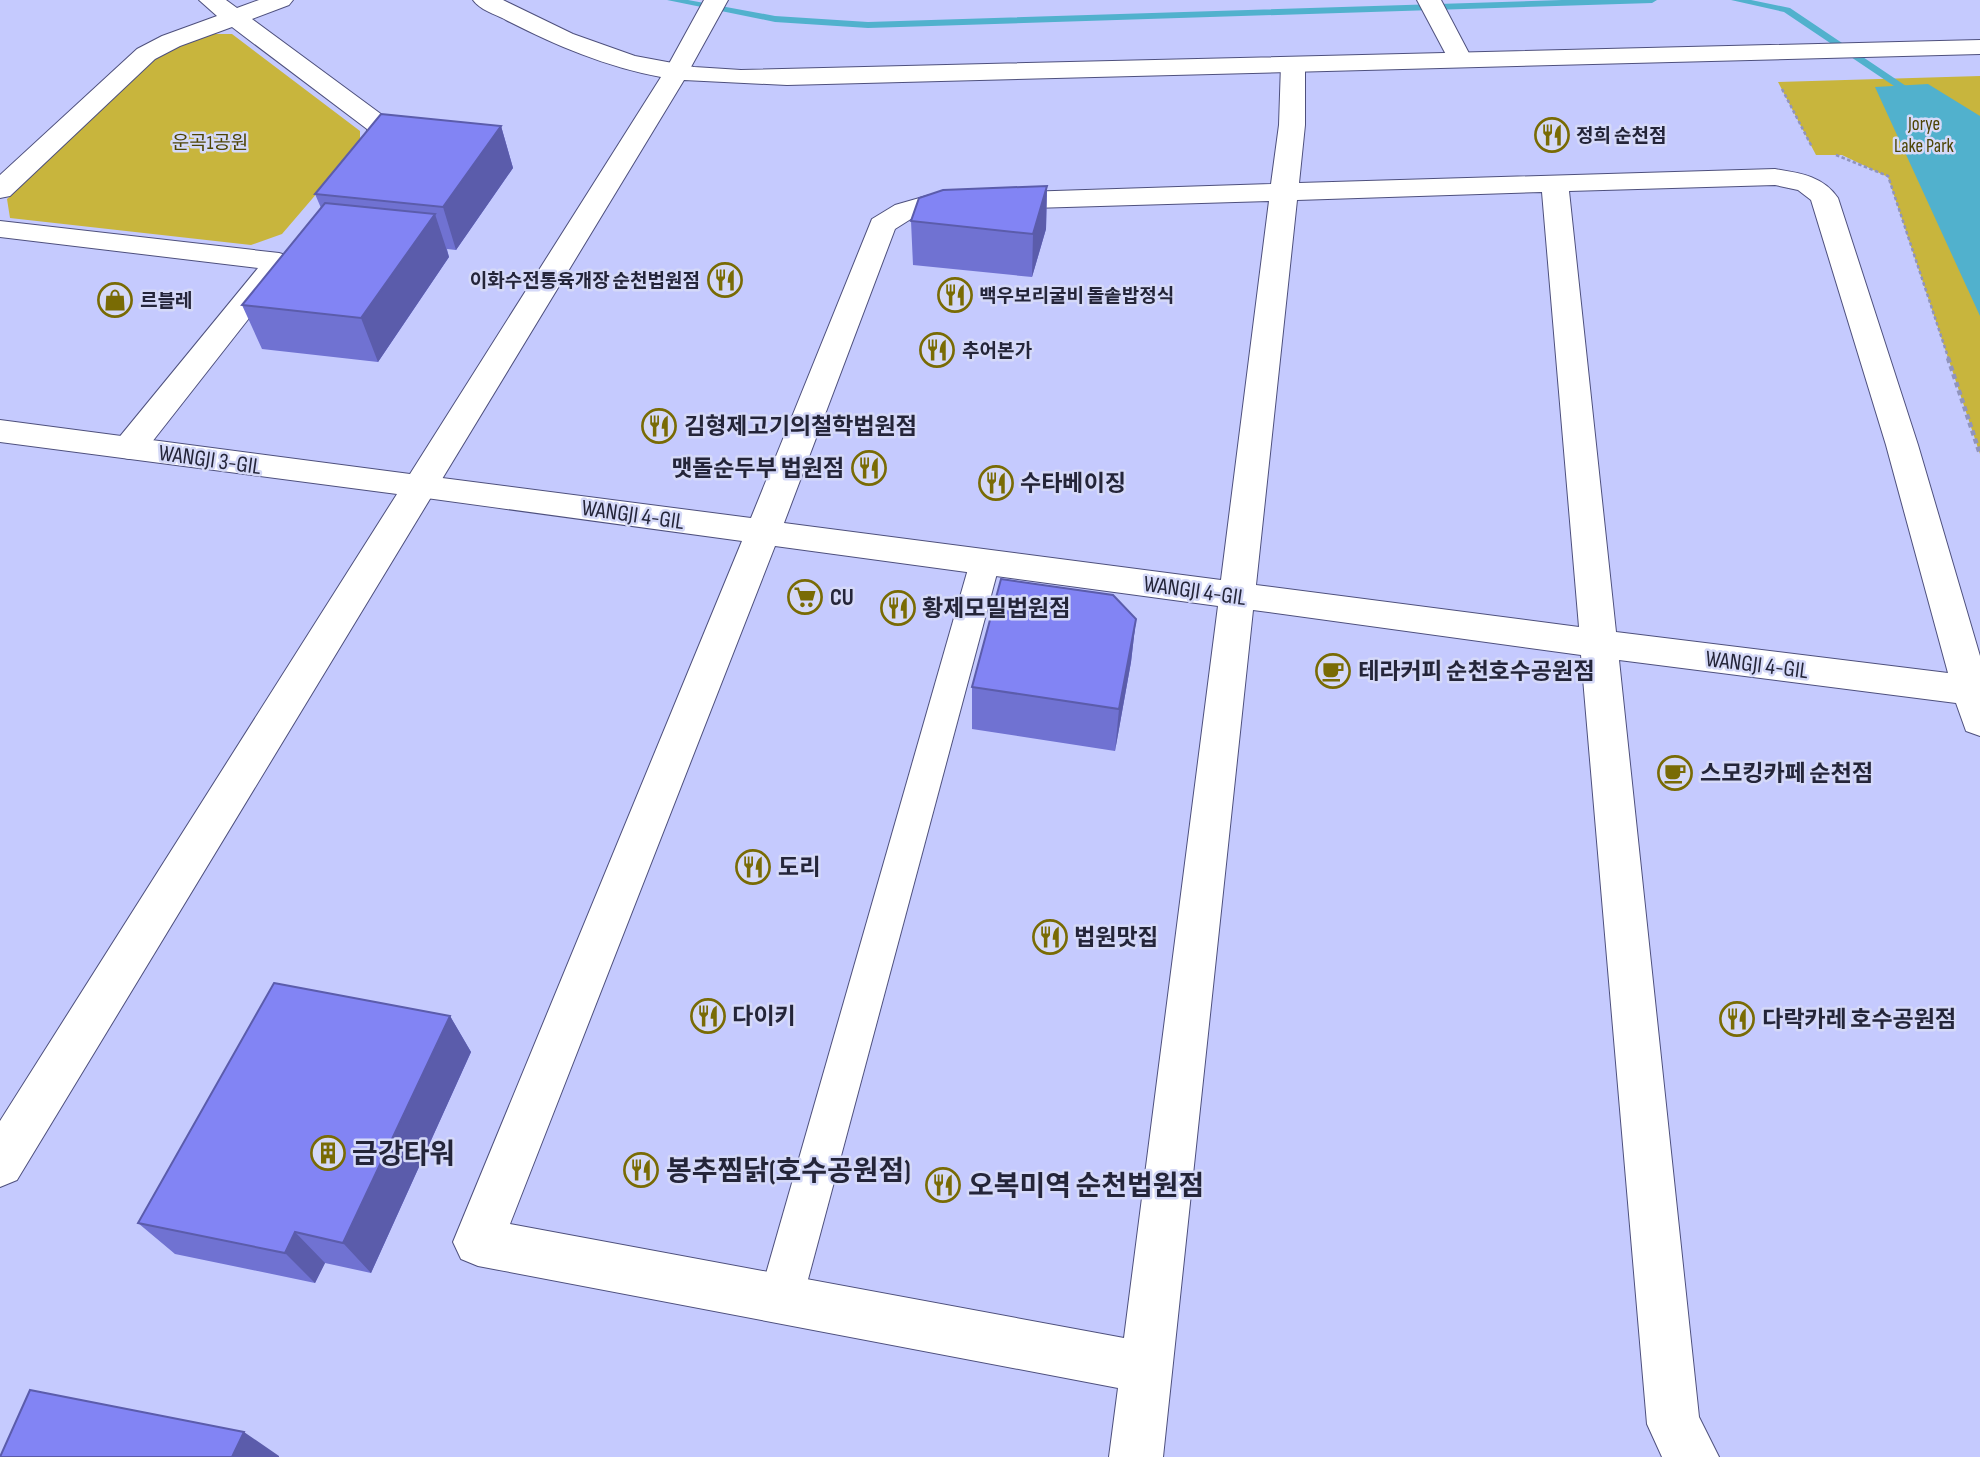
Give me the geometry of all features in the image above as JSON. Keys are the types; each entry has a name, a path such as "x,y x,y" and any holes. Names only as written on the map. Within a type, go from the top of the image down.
{"street":[{"path":"211,0 380,126 381,135 338,188"},
{"path":"0,190 146,54 281,0"},
{"path":"485,0 568,40 646,67 683,59 730,77 785,78 1980,47"},
{"path":"0,1164 683,59 716,0"},
{"path":"1433,9 1460,59"},
{"path":"1136,1457 1292,125 1293,64"},
{"path":"1148,1368 478,1242 763,532 882,225 895,214 908,207 930,203 1774,177 1802,181 1817,189 1824,198 1902,445 1975,706"},
{"path":"1555,184 1601,644 1673,1424 1692,1457"},
{"path":"0,229 287,251 129,448"},
{"name":"WANGJI 3-GIL","path":"0,431 419,486"},
{"name":"WANGJI 4-GIL","path":"419,486 1601,644 1975,706"},
{"path":"780,1298 985,562"}],"path":[{"path":"1778,82 1816,155"},
{"path":"1829,155 1842,155 1888,176 1980,454"}],"green space":[{"name":"운곡1공원","path":"206,34 232,34 360,131 360,143 282,234 251,245 10,218 7,199 168,46"},
{"name":"Jorye Lake Park","path":"1980,76 1980,454 1888,177 1842,155 1816,155 1778,82"}],"water":[{"path":"1928,84 1980,116 1980,316 1875,87"}],"building":[{"path":"381,114 501,126 443,207 315,194"},
{"path":"1047,186 1033,234 911,221 919,198 943,190"},
{"path":"325,203 435,214 361,318 242,305"},
{"path":"1001,579 1113,595 1136,619 1119,709 972,687"},
{"name":"금강타워","path":"274,983 450,1016 343,1243 295,1232 285,1253 138,1223"},
{"path":"30,1390 244,1432 232,1457 0,1457"}],"waterway":[{"path":"672,0 775,19 868,25 1652,0"},
{"path":"1736,0 1787,10 1901,86"}],"place":[{"name":"정희 순천점","path":"1552,135"},
{"name":"이화수전통육개장 순천법원점","path":"725,280"},
{"name":"백우보리굴비 돌솥밥정식","path":"955,295"},
{"name":"르블레","path":"115,300"},
{"name":"추어본가","path":"937,350"},
{"name":"김형제고기의철학법원점","path":"659,426"},
{"name":"맷돌순두부 법원점","path":"869,468"},
{"name":"수타베이징","path":"996,483"},
{"name":"CU","path":"805,597"},
{"name":"황제모밀법원점","path":"898,608"},
{"name":"테라커피 순천호수공원점","path":"1333,671"},
{"name":"스모킹카페 순천점","path":"1675,773"},
{"name":"도리","path":"753,867"},
{"name":"법원맛집","path":"1050,937"},
{"name":"다이키","path":"708,1016"},
{"name":"다락카레 호수공원점","path":"1737,1019"},
{"name":"금강타워","path":"328,1153"},
{"name":"봉추찜닭(호수공원점)","path":"641,1170"},
{"name":"오복미역 순천법원점","path":"943,1185"}]}
